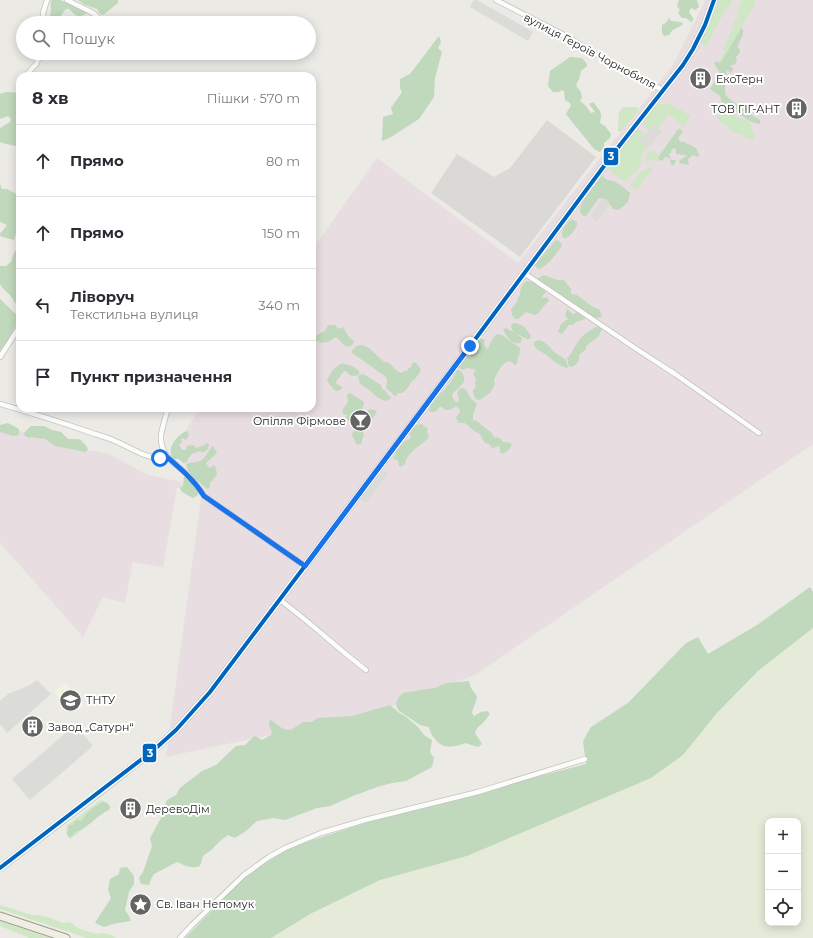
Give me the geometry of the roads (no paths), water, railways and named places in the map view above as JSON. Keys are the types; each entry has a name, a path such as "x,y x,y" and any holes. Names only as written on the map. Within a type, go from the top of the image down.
{"main road":[{"path":"0,916 66,938"}],"street":[{"path":"43,16 47,0"},
{"path":"67,0 96,16"},
{"name":"вулиця Героїв Чорнобиля","path":"496,0 564,35 616,66 662,90"},
{"path":"0,868 155,749 176,730 210,692 616,150 683,65 705,25 714,0"},
{"path":"29,72 37,63 38,60"},
{"path":"524,273 675,374 759,433"},
{"path":"0,357 16,332"},
{"path":"0,404 16,409"},
{"path":"28,412 115,441 142,454 160,458 167,457"},
{"path":"167,412 162,436 163,447 167,457 188,475 198,486 204,496 305,566"},
{"path":"280,600 297,612 352,660 366,670"},
{"path":"180,938 244,875 269,857 285,848 321,833 478,792 586,759"}],"place":[{"name":"ЕкоТерн","path":"701,79"},
{"name":"ТОВ ГІГ-АНТ","path":"796,109"},
{"name":"Опілля Фірмове","path":"361,421"},
{"name":"ТНТУ","path":"70,700"},
{"name":"Завод „Сатурн“","path":"32,727"},
{"name":"ДеревоДім","path":"130,809"},
{"name":"Св. Іван Непомук","path":"140,904"}]}
